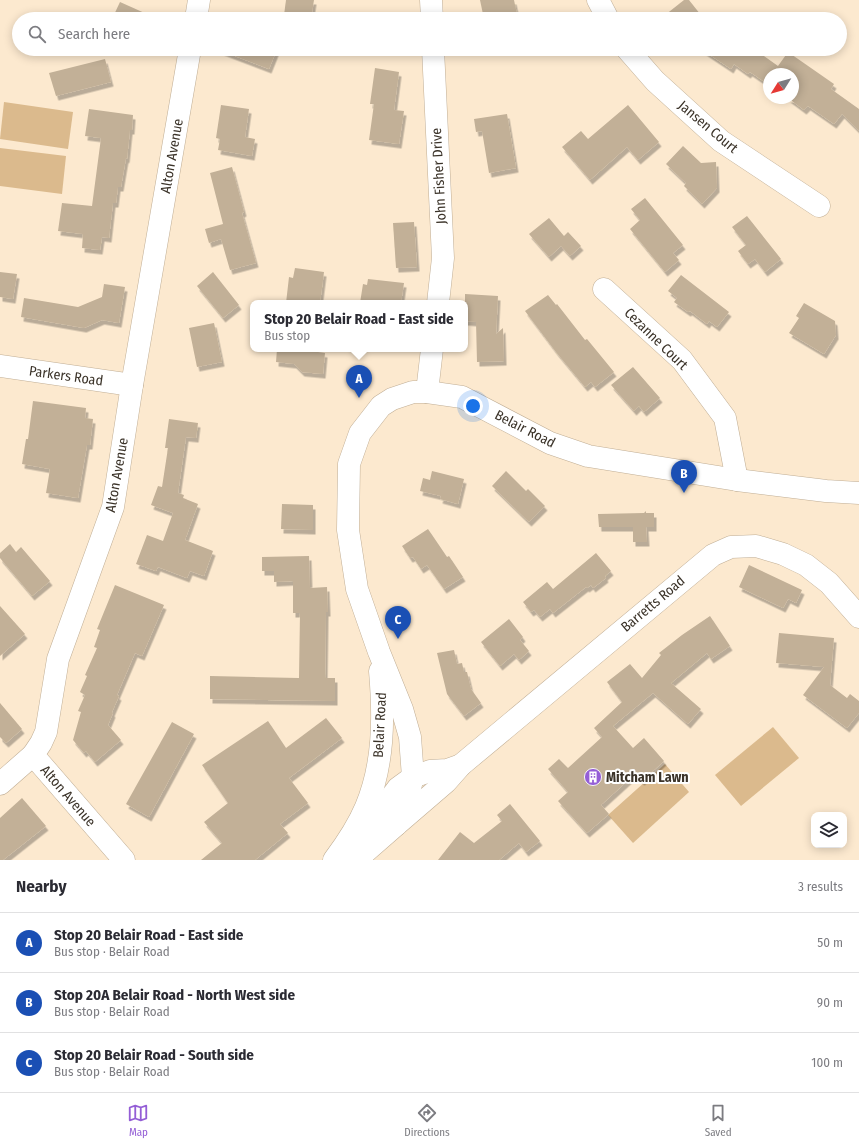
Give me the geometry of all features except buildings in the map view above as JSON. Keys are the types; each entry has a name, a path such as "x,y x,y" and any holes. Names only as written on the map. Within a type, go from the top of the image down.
{"street":[{"path":"197,12 199,0"},
{"path":"431,0 432,12"},
{"path":"598,0 604,12"},
{"name":"Alton Avenue","path":"124,860 33,755 46,732 58,659 114,507 132,385 189,56"},
{"name":"John Fisher Drive","path":"433,56 443,258 438,300"},
{"name":"Jansen Court","path":"633,56 655,81 721,140 819,206"},
{"name":"Cezanne Court","path":"604,289 682,360 725,418 737,480"},
{"path":"427,392 432,352"},
{"name":"Parkers Road","path":"0,366 132,385"},
{"name":"Belair Road","path":"356,860 396,825 406,802 413,777 410,737 402,709 379,652 357,589 348,530 349,464 360,433 381,406 392,399 413,392 427,392 462,397 550,443 588,456 737,480 826,491 859,493"},
{"name":"Barretts Road","path":"396,825 446,782 461,765 713,555 731,547 756,546 783,554 806,565 829,583 859,617"},
{"name":"Belair Road","path":"334,860 366,808 380,755 382,736 382,692 379,652"},
{"path":"0,784 33,755"},
{"name":"Barretts Road","path":"334,860 372,829 398,788 413,777 430,771 447,770 461,765"}],"shaded area":[{"path":"4,102 73,112 68,149 0,139"},
{"path":"0,148 66,156 62,194 0,186"},
{"path":"773,727 799,758 741,806 715,775"},
{"path":"665,764 689,792 633,843 608,815"}],"place":[{"name":"Stop 20 Belair Road - East side","path":"359,398"},
{"name":"Stop 20A Belair Road - North West side","path":"684,493"},
{"name":"Stop 20 Belair Road - South side","path":"398,639"},
{"name":"Mitcham Lawn","path":"593,777"}]}
